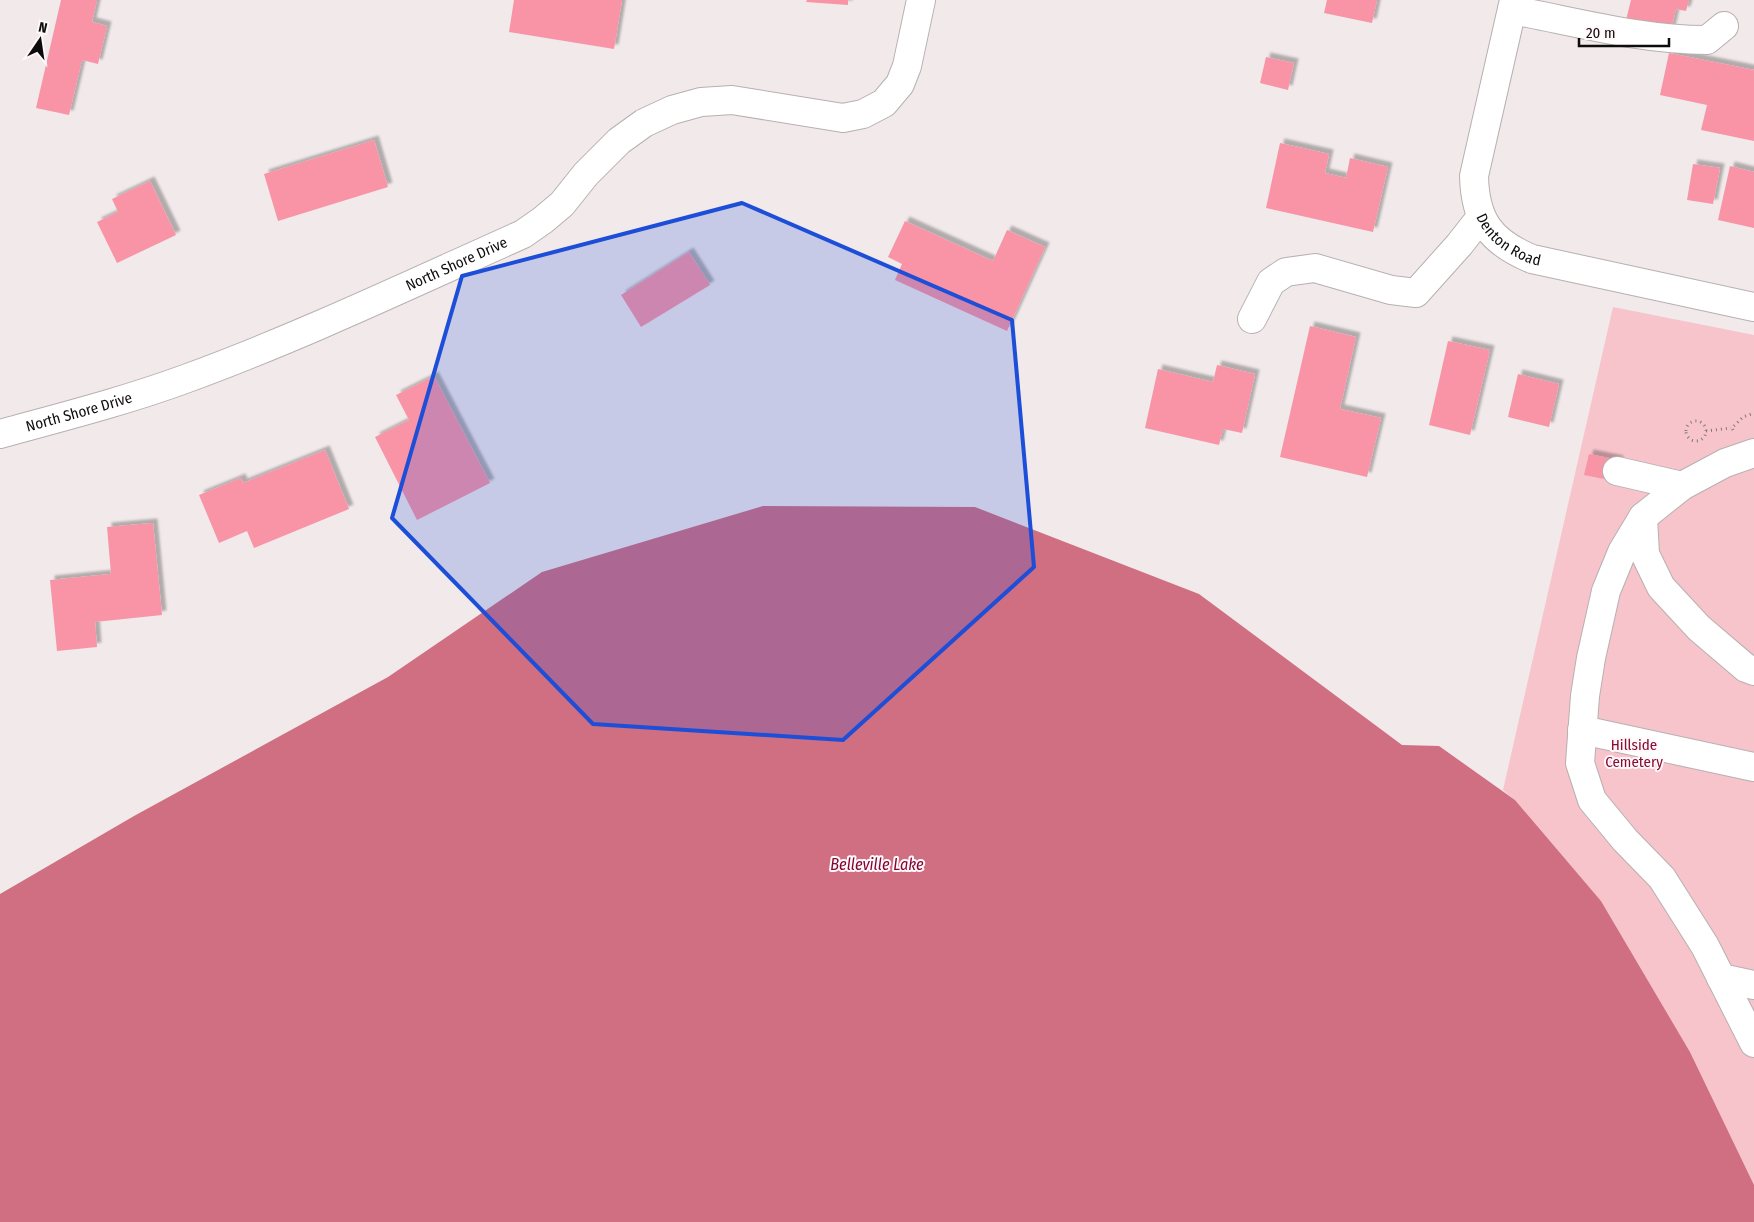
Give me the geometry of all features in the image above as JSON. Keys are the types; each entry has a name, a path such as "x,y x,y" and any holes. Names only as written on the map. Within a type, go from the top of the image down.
{"street":[{"name":"North Shore Drive","path":"0,434 101,406 185,379 307,330 523,234 544,220 562,204 586,174 619,140 644,123 672,110 701,102 732,100 843,118 862,114 884,103 900,84 907,66 921,0"},
{"path":"1513,5 1628,33 1682,40 1707,40 1724,26"},
{"name":"Denton Road","path":"1513,5 1474,176 1475,197 1481,217 1496,239 1512,251 1532,259 1754,307"},
{"path":"1252,319 1272,282 1286,272 1315,268 1391,290 1416,293 1481,217"},
{"path":"1754,453 1725,463 1682,486 1643,517 1622,552 1606,592 1591,658 1585,696 1580,763 1592,800 1625,840 1662,878 1705,946 1754,1043"},
{"path":"1617,472 1682,486"},
{"path":"1643,517 1645,554 1662,586 1699,628 1746,668 1754,671"},
{"path":"1582,730 1754,767"},
{"path":"1721,978 1754,985"}],"path":[{"path":"1696,421 1702,424 1706,431 1703,438 1696,441 1689,438 1686,431 1689,424 1696,421"},
{"path":"1706,431 1732,428"}],"highlighted area":[{"path":"742,203 1012,320 1034,567 843,740 593,724 392,518 462,276"}],"green space":[{"name":"Hillside Cemetery","path":"1613,307 1754,335 1754,1185 1690,1052 1601,901 1515,800 1503,790"}],"water":[{"name":"Belleville Lake","path":"763,506 975,507 1199,594 1402,745 1439,746 1515,800 1601,901 1690,1052 1754,1185 1754,1222 0,1222 0,894 134,816 388,677 542,572"}],"building":[{"path":"61,0 97,0 92,22 107,26 98,64 82,60 69,115 36,108"},
{"path":"514,0 622,0 614,49 509,32"},
{"path":"807,0 848,0 848,5 806,2"},
{"path":"1327,0 1377,0 1372,23 1324,13"},
{"path":"1631,0 1689,0 1686,11 1676,9 1671,30 1626,20"},
{"path":"1669,53 1754,70 1754,141 1701,130 1707,105 1660,95"},
{"path":"1266,57 1294,63 1288,90 1260,83"},
{"path":"374,140 388,187 278,221 264,174"},
{"path":"1280,143 1329,154 1325,173 1346,178 1350,158 1388,167 1373,232 1266,208"},
{"path":"1693,164 1720,168 1713,204 1687,200"},
{"path":"1730,166 1754,172 1754,228 1718,220"},
{"path":"150,181 176,235 117,263 97,222 118,212 112,199"},
{"path":"905,221 993,261 1007,230 1045,247 1007,331 895,280 902,264 888,257"},
{"path":"689,252 710,285 641,327 621,295"},
{"path":"1310,326 1356,337 1340,409 1381,418 1367,477 1280,457"},
{"path":"1448,341 1490,350 1470,435 1429,425"},
{"path":"1217,365 1255,374 1242,433 1223,429 1219,445 1145,428 1158,369 1213,382"},
{"path":"1518,374 1559,384 1549,427 1508,417"},
{"path":"434,376 490,483 417,520 375,437 409,420 396,395"},
{"path":"325,450 349,509 254,548 247,531 219,543 199,495 241,478 243,483"},
{"path":"1589,454 1619,460 1614,481 1584,475"},
{"path":"153,523 162,615 95,622 97,647 57,651 50,580 111,574 107,527"}]}
